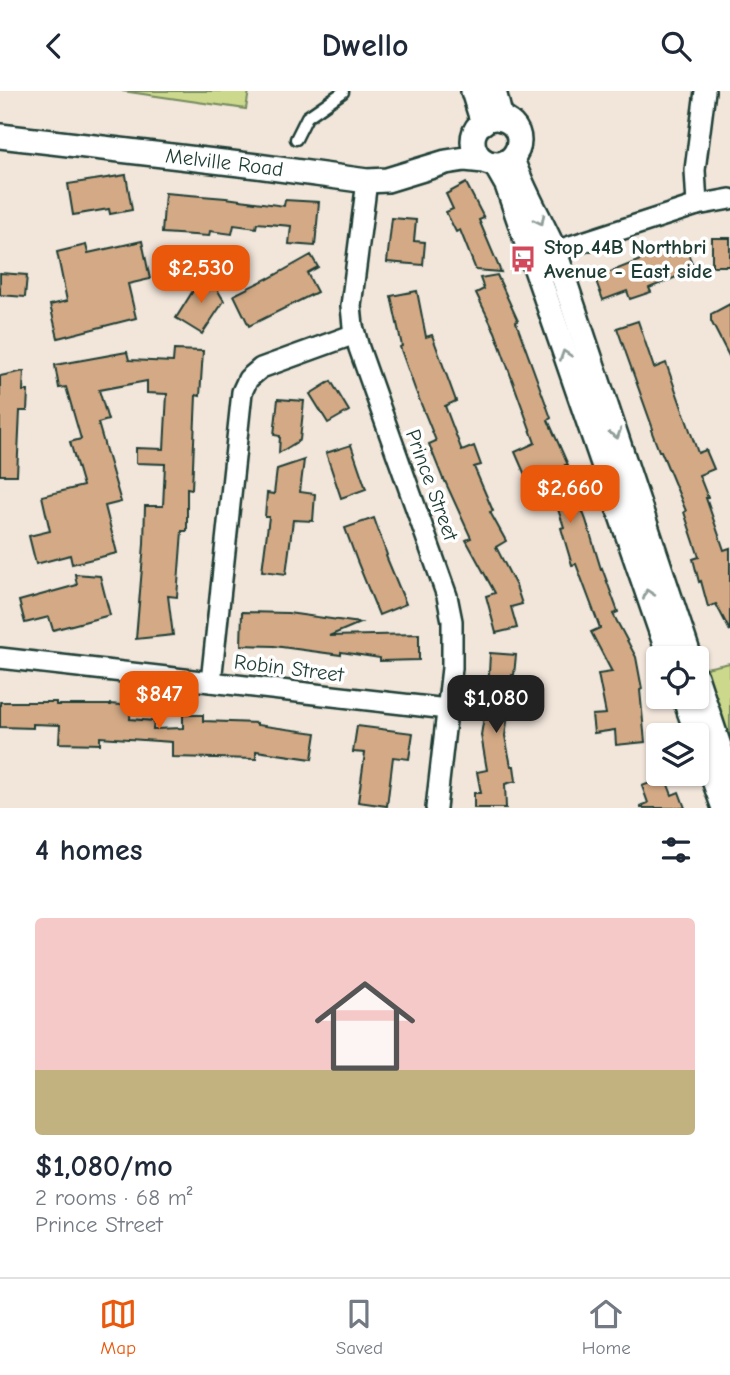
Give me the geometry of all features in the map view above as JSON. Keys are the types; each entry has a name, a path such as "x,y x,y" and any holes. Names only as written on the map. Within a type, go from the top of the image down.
{"street":[{"path":"473,91 666,646"},
{"path":"494,91 491,145 520,183 555,252 686,646"},
{"path":"697,205 695,170 705,91"},
{"name":"Melville Road","path":"0,136 367,181 387,180 465,159 491,145"},
{"name":"Prince Street","path":"367,181 351,306 355,334 447,596 452,621 453,644 436,808"},
{"path":"532,258 697,205 730,199"},
{"path":"211,683 242,392 248,379 261,367 355,334"},
{"name":"Robin Street","path":"0,658 447,709"},
{"path":"688,709 724,808"},
{"path":"707,709 730,779"}],"lane":[{"path":"296,139 307,117 343,92"}],"green space":[{"path":"122,91 249,91 246,109"},
{"path":"730,663 730,779 708,709 709,667"}],"building":[{"path":"126,175 132,210 110,214 109,209 73,215 68,184"},
{"path":"466,183 484,218 479,220 501,272 476,270 460,230 456,232 446,212 453,209 446,194"},
{"path":"165,193 284,206 285,200 319,202 315,246 289,244 291,226 257,223 256,228 234,225 232,234 210,231 209,236 162,233"},
{"path":"392,218 416,220 414,241 425,242 423,265 387,262"},
{"path":"712,238 730,238 730,266 712,266"},
{"path":"142,241 150,279 128,284 136,318 58,338 50,305 67,301 57,252 86,245 88,253"},
{"path":"665,250 668,257 687,250 694,270 649,288 651,292 630,299 627,291 603,300 595,278"},
{"path":"311,255 318,267 307,273 317,292 249,326 234,295"},
{"path":"206,270 224,301 202,334 176,318"},
{"path":"0,273 27,275 25,297 0,295"},
{"path":"497,275 518,321 516,322 551,418 548,420 568,465 565,465 618,612 613,614 636,657 642,689 645,742 616,745 615,730 594,733 592,715 606,714 598,674 612,672 591,632 600,628 576,564 572,565 561,528 564,527 546,474 528,482 515,452 535,443 495,332 476,293 484,289 480,278"},
{"path":"417,291 426,337 432,335 456,401 445,406 462,451 474,446 481,465 474,467 493,511 490,512 506,541 496,547 522,604 511,607 517,628 496,633 486,596 495,593 466,540 471,538 429,444 436,441 400,347 402,346 391,296"},
{"path":"730,304 730,358 711,321 711,314"},
{"path":"638,321 654,368 666,363 698,453 706,450 714,469 699,475 724,550 730,548 730,631 716,604 708,607 693,559 699,557 684,512 686,511 651,430 653,429 617,328"},
{"path":"174,350 203,351 200,396 196,395 192,489 187,488 187,531 182,531 177,597 168,596 173,635 136,639 145,506 163,506 165,464 136,463 136,448 164,449 167,394 147,393 147,381 99,390 108,420 98,423 121,502 105,506 117,553 72,564 70,555 36,564 29,536 50,531 42,496 83,486 70,442 81,439 66,387 59,388 55,365 127,352 129,360 173,362"},
{"path":"24,371 23,391 28,391 27,411 20,411 17,475 0,475 0,376"},
{"path":"331,381 349,411 328,423 310,394"},
{"path":"278,399 304,401 300,440 279,453 280,436 274,435"},
{"path":"351,445 366,489 341,498 326,453"},
{"path":"304,460 300,492 315,494 313,521 293,520 286,574 262,571 269,517 265,517 267,493 274,494 277,469"},
{"path":"374,518 406,604 379,615 345,528"},
{"path":"75,574 100,576 110,615 53,630 49,617 25,623 19,601 77,585"},
{"path":"242,612 288,613 360,623 329,636 419,634 419,660 380,661 380,658 341,652 341,655 274,646 241,645"},
{"path":"490,653 516,655 505,736 516,781 505,784 506,808 474,808 474,793 481,793 477,772 487,770 481,735 488,693"},
{"path":"0,702 131,706 130,719 154,721 153,729 183,728 183,715 203,715 203,721 257,723 316,733 312,759 256,751 256,759 172,757 172,742 100,737 100,744 59,743 60,725 0,727"},
{"path":"357,726 413,733 409,759 393,757 387,806 358,802 365,753 353,752"},
{"path":"642,786 668,786 672,795 679,792 685,808 641,808 648,803"}],"place":[{"name":"Stop 44B Northbri Avenue - East side","path":"523,259"}]}
